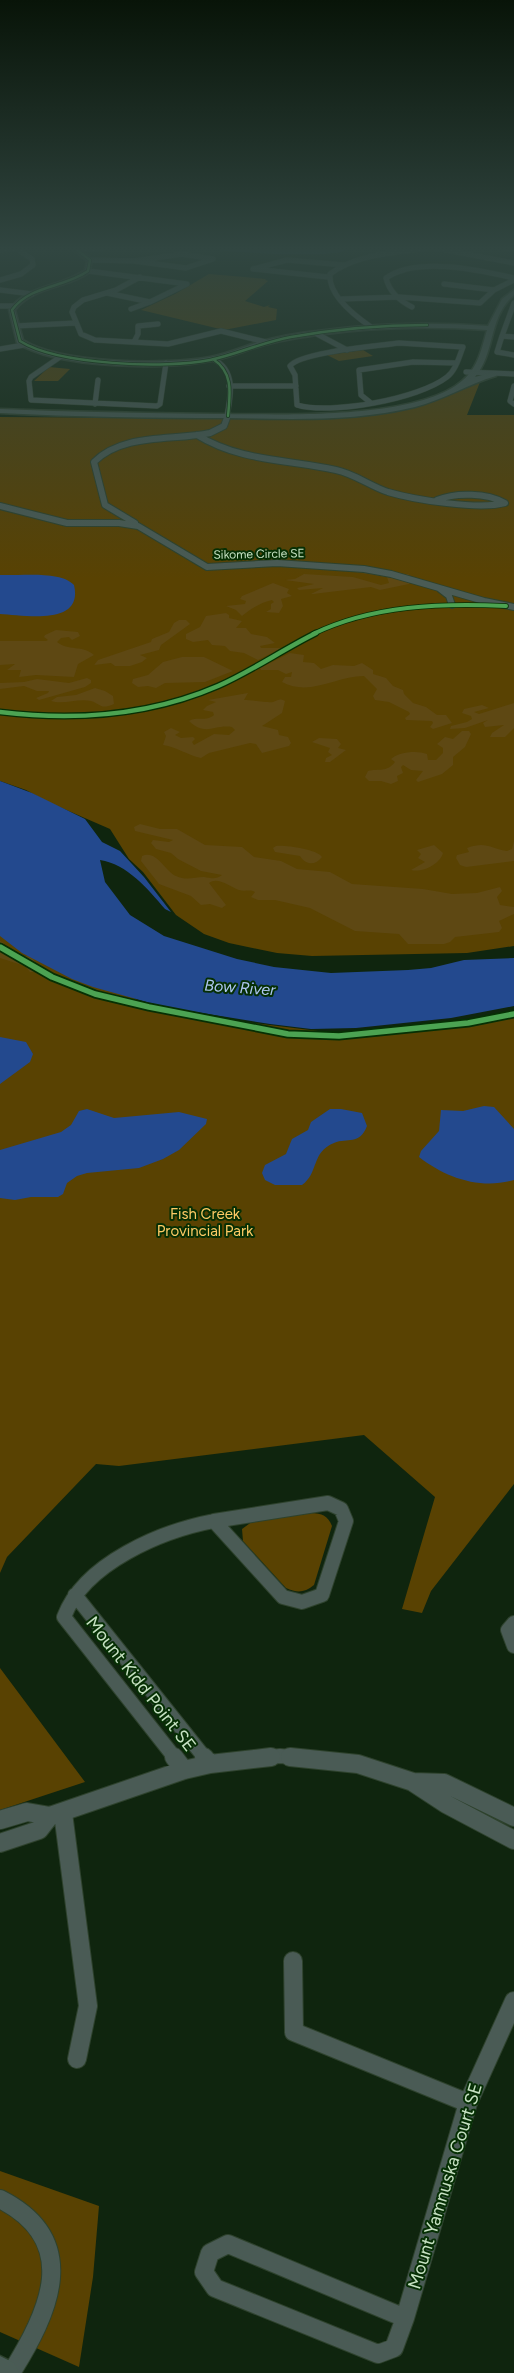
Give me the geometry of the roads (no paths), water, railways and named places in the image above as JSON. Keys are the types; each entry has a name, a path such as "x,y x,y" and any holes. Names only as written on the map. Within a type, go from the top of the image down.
{"main road":[{"path":"73,358 166,363 217,358"},
{"path":"0,410 104,416 190,416 265,412 333,412 399,403 447,387 466,372 472,358"},
{"path":"465,383 476,373 482,358"},
{"path":"0,410 321,416 369,412 429,399 465,383 493,374"},
{"path":"0,2371 4,2373"}],"street":[{"path":"59,358 31,377 29,381 32,392 30,400 159,405 166,363"},
{"path":"312,358 293,362 290,366 295,373 297,406 301,408 371,403 412,394 437,384 449,375 459,358"},
{"path":"97,524 111,519 93,466 98,457 112,449 129,444 198,436 218,430 228,414 228,371 221,363 213,359"},
{"path":"371,403 362,395 359,370 413,362 457,363"},
{"path":"466,372 514,375"},
{"path":"95,404 98,380"},
{"path":"422,382 437,384"},
{"path":"229,386 296,386"},
{"path":"514,386 510,401 514,404"},
{"path":"198,436 212,445 229,452 270,464 312,466 352,475 391,492 437,500 496,506 505,503 498,499 455,495 444,496 437,500"},
{"path":"281,469 301,471 312,466"},
{"path":"105,504 138,526"},
{"name":"Sikome Circle SE","path":"0,506 59,522 138,526 207,567 278,563 350,567 386,572 514,607"},
{"path":"439,588 449,596 452,605"},
{"name":"Mount Kidd Point SE","path":"184,1770 64,1617 69,1602 112,1560 165,1535 213,1520 328,1503 340,1509 346,1521 322,1595 302,1602 283,1597 213,1520"},
{"name":"Mount Kidd Point SE","path":"75,1596 210,1764"},
{"path":"514,1623 508,1630 514,1646"},
{"path":"0,1820 27,1812 56,1814 184,1770 210,1764 280,1756 358,1764 413,1782 446,1804 514,1840"},
{"path":"413,1782 444,1783 514,1817"},
{"path":"0,1843 39,1830 56,1814"},
{"path":"56,1814 88,2006 76,2060"},
{"path":"293,1961 294,2032 468,2103"},
{"name":"Mount Yamnuska Court SE","path":"405,2318 228,2244 210,2253 204,2272 215,2288 378,2354 394,2348 405,2318 468,2103 514,2001"},
{"path":"0,2199 14,2204 39,2228 51,2262 47,2304 30,2344 11,2373"}],"water":[{"path":"0,575 60,577 74,585 75,598 70,607 61,613 49,616 0,614"},
{"name":"Bow River","path":"0,781 32,793 85,819 102,842 120,851 144,877 171,912 165,909 128,872 110,862 100,860 105,882 130,915 164,936 237,959 274,967 331,973 408,970 431,968 464,960 514,958 514,1006 451,1018 356,1028 311,1029 165,1007 93,987 72,979 22,953 0,936"},
{"path":"0,1037 26,1042 33,1054 30,1062 0,1084"},
{"path":"484,1106 494,1107 514,1129 514,1180 489,1184 464,1180 441,1171 419,1157 421,1151 439,1131 441,1110 463,1111"},
{"path":"87,1109 114,1118 179,1112 207,1119 206,1124 179,1150 163,1159 139,1168 87,1173 77,1176 67,1183 63,1194 58,1197 31,1197 15,1200 0,1198 0,1150 61,1132 71,1125 79,1111"},
{"path":"330,1109 362,1113 367,1126 364,1132 357,1139 339,1141 327,1147 318,1157 311,1175 302,1185 275,1185 265,1180 262,1173 265,1165 286,1154 292,1139 308,1130 311,1122"}],"park label":[{"name":"Fish Creek Provincial Park","path":"205,1222"}]}
